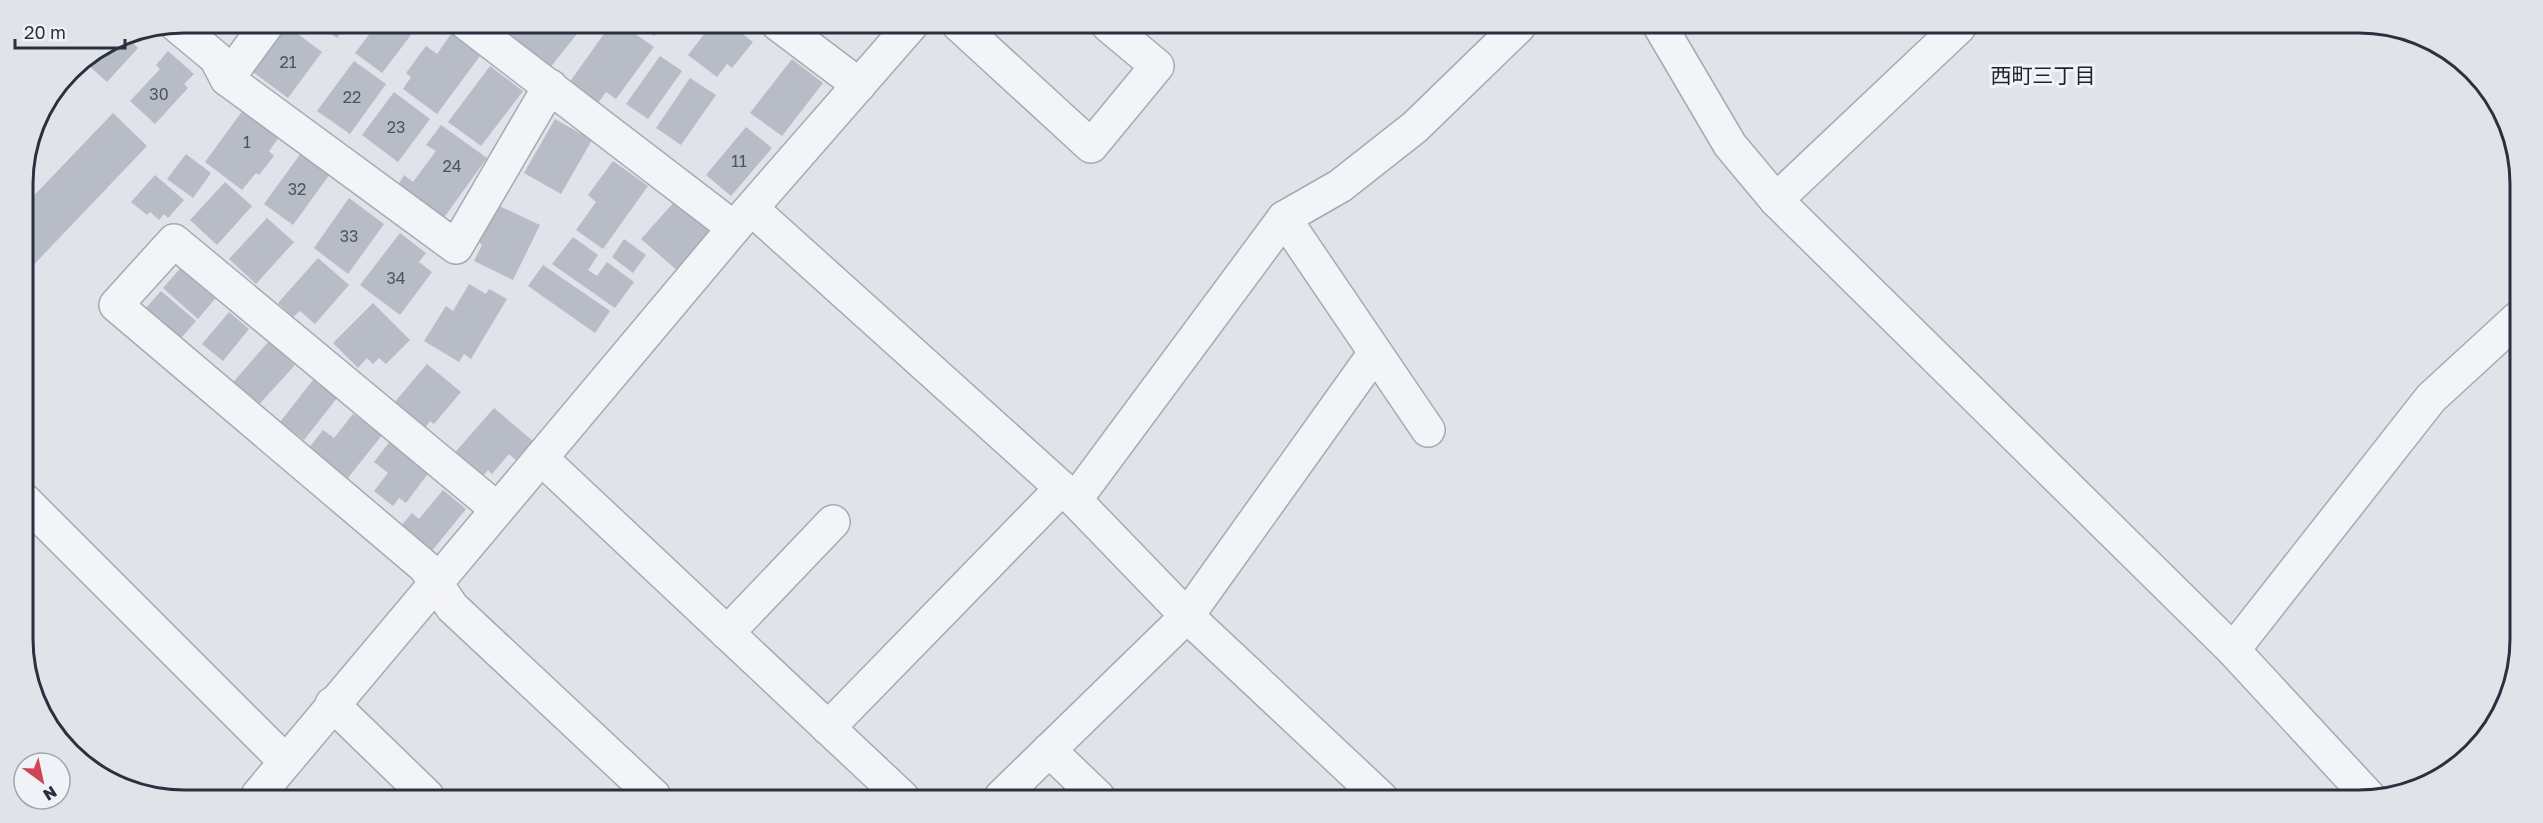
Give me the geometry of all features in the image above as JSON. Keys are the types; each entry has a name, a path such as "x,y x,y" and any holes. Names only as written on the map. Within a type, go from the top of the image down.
{"street":[{"path":"186,33 216,58 227,79 456,247 550,86"},
{"path":"227,79 261,33"},
{"path":"479,33 550,86 743,219 1068,494 1187,616 1372,790"},
{"path":"790,33 859,84"},
{"path":"262,790 497,509 904,33"},
{"path":"968,33 1091,146 1157,66 1118,33"},
{"path":"828,728 1068,494 1284,218 1340,186 1415,127 1511,33"},
{"path":"1664,33 1730,146 1776,200 2233,650 2362,790"},
{"path":"1776,200 1953,33"},
{"path":"1284,218 1428,430"},
{"path":"497,509 174,242 116,305 425,567 452,607 648,790"},
{"path":"2233,650 2431,398 2510,325"},
{"path":"1008,790 1187,616 1376,353"},
{"path":"541,458 894,790"},
{"path":"33,509 285,761"},
{"path":"727,633 833,522"},
{"path":"332,704 421,790"},
{"path":"1049,750 1091,790"}],"building":[{"path":"282,33 296,33 322,52 288,98 253,72"},
{"path":"330,33 341,33 337,38"},
{"path":"370,33 412,33 382,73 355,53"},
{"path":"503,33 578,33 549,69"},
{"path":"605,33 634,33 654,47 616,99 606,92 598,103 569,83"},
{"path":"705,33 742,33 753,42 732,68 727,64 717,77 688,55"},
{"path":"451,34 480,56 437,114 403,89 411,77 406,73 426,46 437,54"},
{"path":"132,42 138,48 107,82 90,66 109,53"},
{"path":"168,51 194,74 184,84 188,88 155,124 130,101 160,69 156,65"},
{"path":"660,56 682,71 648,119 626,104"},
{"path":"792,59 823,83 782,136 750,113"},
{"path":"354,61 386,84 350,134 317,111"},
{"path":"490,66 523,91 481,146 448,122"},
{"path":"690,78 716,95 681,145 656,128"},
{"path":"394,92 430,119 398,162 362,135"},
{"path":"246,106 282,133 269,151 274,156 259,175 256,173 242,190 205,162"},
{"path":"113,113 147,146 33,266 33,197"},
{"path":"555,119 592,140 561,194 524,173"},
{"path":"441,125 487,158 443,219 397,187 404,175 413,182 436,151 426,145"},
{"path":"746,127 772,148 731,196 706,175"},
{"path":"301,153 330,174 293,225 264,204"},
{"path":"186,154 211,173 193,198 167,179"},
{"path":"613,161 648,186 603,249 576,230 596,202 588,195"},
{"path":"155,175 184,200 168,218 164,214 159,220 150,212 147,215 131,202"},
{"path":"225,182 252,206 217,245 190,220"},
{"path":"349,198 384,224 348,274 314,248"},
{"path":"676,200 714,233 679,272 641,239"},
{"path":"497,205 540,225 513,280 474,261 482,245 479,242"},
{"path":"267,218 294,242 256,284 229,259"},
{"path":"400,233 426,253 419,262 432,272 400,315 360,285"},
{"path":"573,237 598,255 588,270 597,276 607,262 634,282 615,308 552,264"},
{"path":"624,239 646,255 633,273 612,257"},
{"path":"318,258 349,285 315,324 300,311 293,317 278,303"},
{"path":"184,264 219,294 198,319 163,288"},
{"path":"543,265 610,311 595,333 528,286"},
{"path":"469,284 486,294 489,289 507,299 471,359 464,354 459,362 424,341 446,306 453,311"},
{"path":"161,291 196,321 174,346 139,316"},
{"path":"373,303 410,340 386,364 379,358 373,364 367,358 358,368 333,343"},
{"path":"229,312 249,329 223,361 202,344"},
{"path":"269,341 295,365 254,410 229,387"},
{"path":"427,364 461,392 434,424 430,421 425,428 394,403"},
{"path":"313,380 337,398 304,440 280,422"},
{"path":"494,408 534,442 518,462 509,454 492,474 488,470 479,481 451,457"},
{"path":"353,414 363,421 369,414 387,429 343,484 305,453 323,430 334,438"},
{"path":"391,440 430,471 406,503 399,498 393,506 374,491 388,473 374,462"},
{"path":"443,490 466,509 431,552 400,527 412,513 419,519"}],"district":[{"name":"西町三丁目","path":"2043,76"}]}
